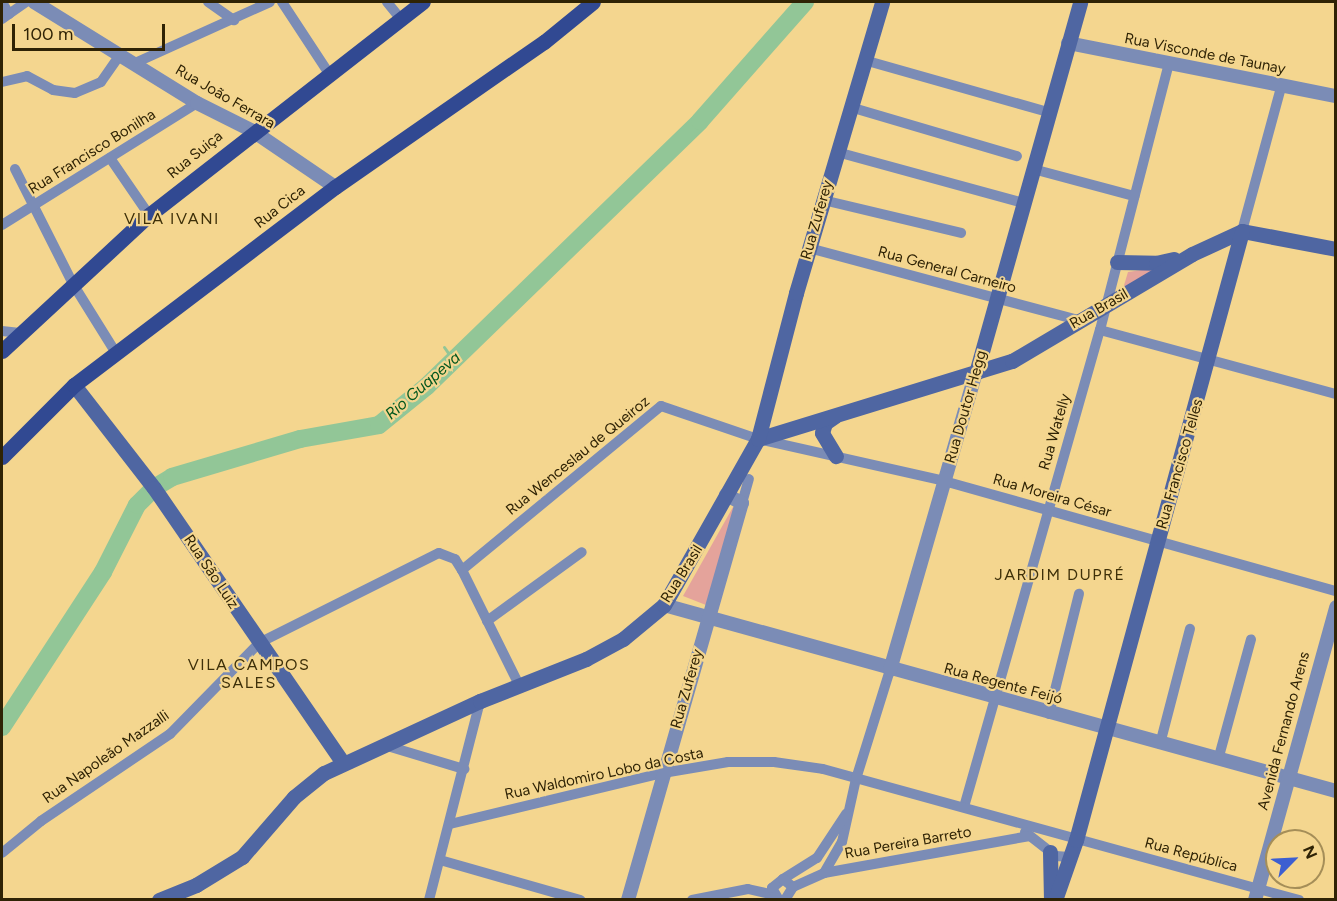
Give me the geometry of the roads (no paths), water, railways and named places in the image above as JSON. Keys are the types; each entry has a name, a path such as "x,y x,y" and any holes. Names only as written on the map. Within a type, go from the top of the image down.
{"main road":[{"name":"Rua Suiça","path":"2,351 149,215 328,72 423,2"},
{"name":"Rua Cica","path":"2,457 74,385 335,186 544,42 593,2"},
{"name":"Rua Zuferey","path":"758,439 809,248 882,2"},
{"name":"Rua Doutor Hegg","path":"976,373 1080,2"},
{"path":"1117,262 1156,263 1192,255 1242,231 1335,249"},
{"name":"Rua Francisco Telles","path":"1058,897 1069,856 1076,840 1210,358 1242,231"},
{"name":"Rua Brasil","path":"167,898 196,885 242,857 309,782 343,762 622,639 664,605 758,439 1012,361 1078,320 1192,255"},
{"name":"Rua São Luiz","path":"74,385 147,478 343,762"},
{"path":"835,416 825,423 822,433 836,456"},
{"path":"1049,851 1058,897"}],"street":[{"path":"2,2 5,16 26,2"},
{"name":"Rua João Ferrara","path":"34,2 197,103 253,131 335,186"},
{"path":"208,2 234,20"},
{"path":"135,63 270,2"},
{"path":"282,2 328,72"},
{"path":"387,2 400,18"},
{"name":"Rua Visconde de Taunay","path":"1068,43 1335,96"},
{"path":"2,82 27,76 64,93 75,93 101,82 120,55"},
{"path":"864,60 1048,112"},
{"name":"Rua Watelly","path":"964,807 1107,305 1169,64"},
{"name":"Rua Francisco Telles","path":"1242,231 1281,87"},
{"name":"Rua Francisco Bonilha","path":"2,225 197,103"},
{"path":"850,107 1017,156"},
{"path":"837,152 1024,203"},
{"path":"110,158 149,215"},
{"path":"15,169 73,284 116,353"},
{"path":"1033,169 1134,196"},
{"path":"823,200 962,232"},
{"name":"Rua General Carneiro","path":"809,248 996,300 1078,320"},
{"path":"1100,330 1210,358 1335,394"},
{"path":"2,331 20,333"},
{"name":"Rua Doutor Hegg","path":"824,873 842,842 856,779 976,373"},
{"name":"Rua Wenceslau de Queiroz","path":"462,570 661,406 758,439"},
{"name":"Rua Moreira César","path":"758,439 944,481 1335,591"},
{"name":"Rua Zuferey","path":"628,900 707,618 749,479"},
{"path":"726,495 742,503"},
{"path":"487,621 582,552"},
{"name":"Rua Napoleão Mazzalli","path":"2,853 41,821 170,734 259,643 439,553 455,559 462,570"},
{"path":"462,570 519,685"},
{"path":"1049,714 1080,594"},
{"name":"Rua Regente Feijó","path":"664,605 1106,730 1335,791"},
{"name":"Avenida Fernando Arens","path":"1256,894 1335,607"},
{"path":"1160,744 1190,628"},
{"path":"1218,760 1251,639"},
{"path":"429,900 480,701"},
{"path":"382,744 464,769"},
{"name":"Rua Waldomiro Lobo da Costa","path":"450,824 663,773 728,762 774,762 823,769 1076,840"},
{"name":"Rua Doutor Hegg","path":"781,879 817,858 848,812"},
{"name":"Rua Waldomiro Lobo da Costa","path":"1009,822 1049,851 1069,856"},
{"path":"1049,851 1058,834"},
{"name":"Rua Pereira Barreto","path":"783,897 824,873 1030,836"},
{"name":"Rua República","path":"1076,840 1256,894 1299,900"},
{"path":"440,860 580,900"},
{"path":"692,900 748,889 781,879"},
{"path":"781,879 783,897"},
{"path":"781,879 773,884 783,897"},
{"path":"748,889 783,897"}],"waterway":[{"name":"Rio Guapeva","path":"2,727 103,572 137,505 154,488 172,477 300,439 379,425 427,386 700,121 805,2"},
{"path":"444,347 453,360"}],"district":[{"name":"VILA IVANI","path":"172,219"},
{"name":"JARDIM DUPRÉ","path":"1060,575"},
{"name":"VILA CAMPOS SALES","path":"249,674"}]}
